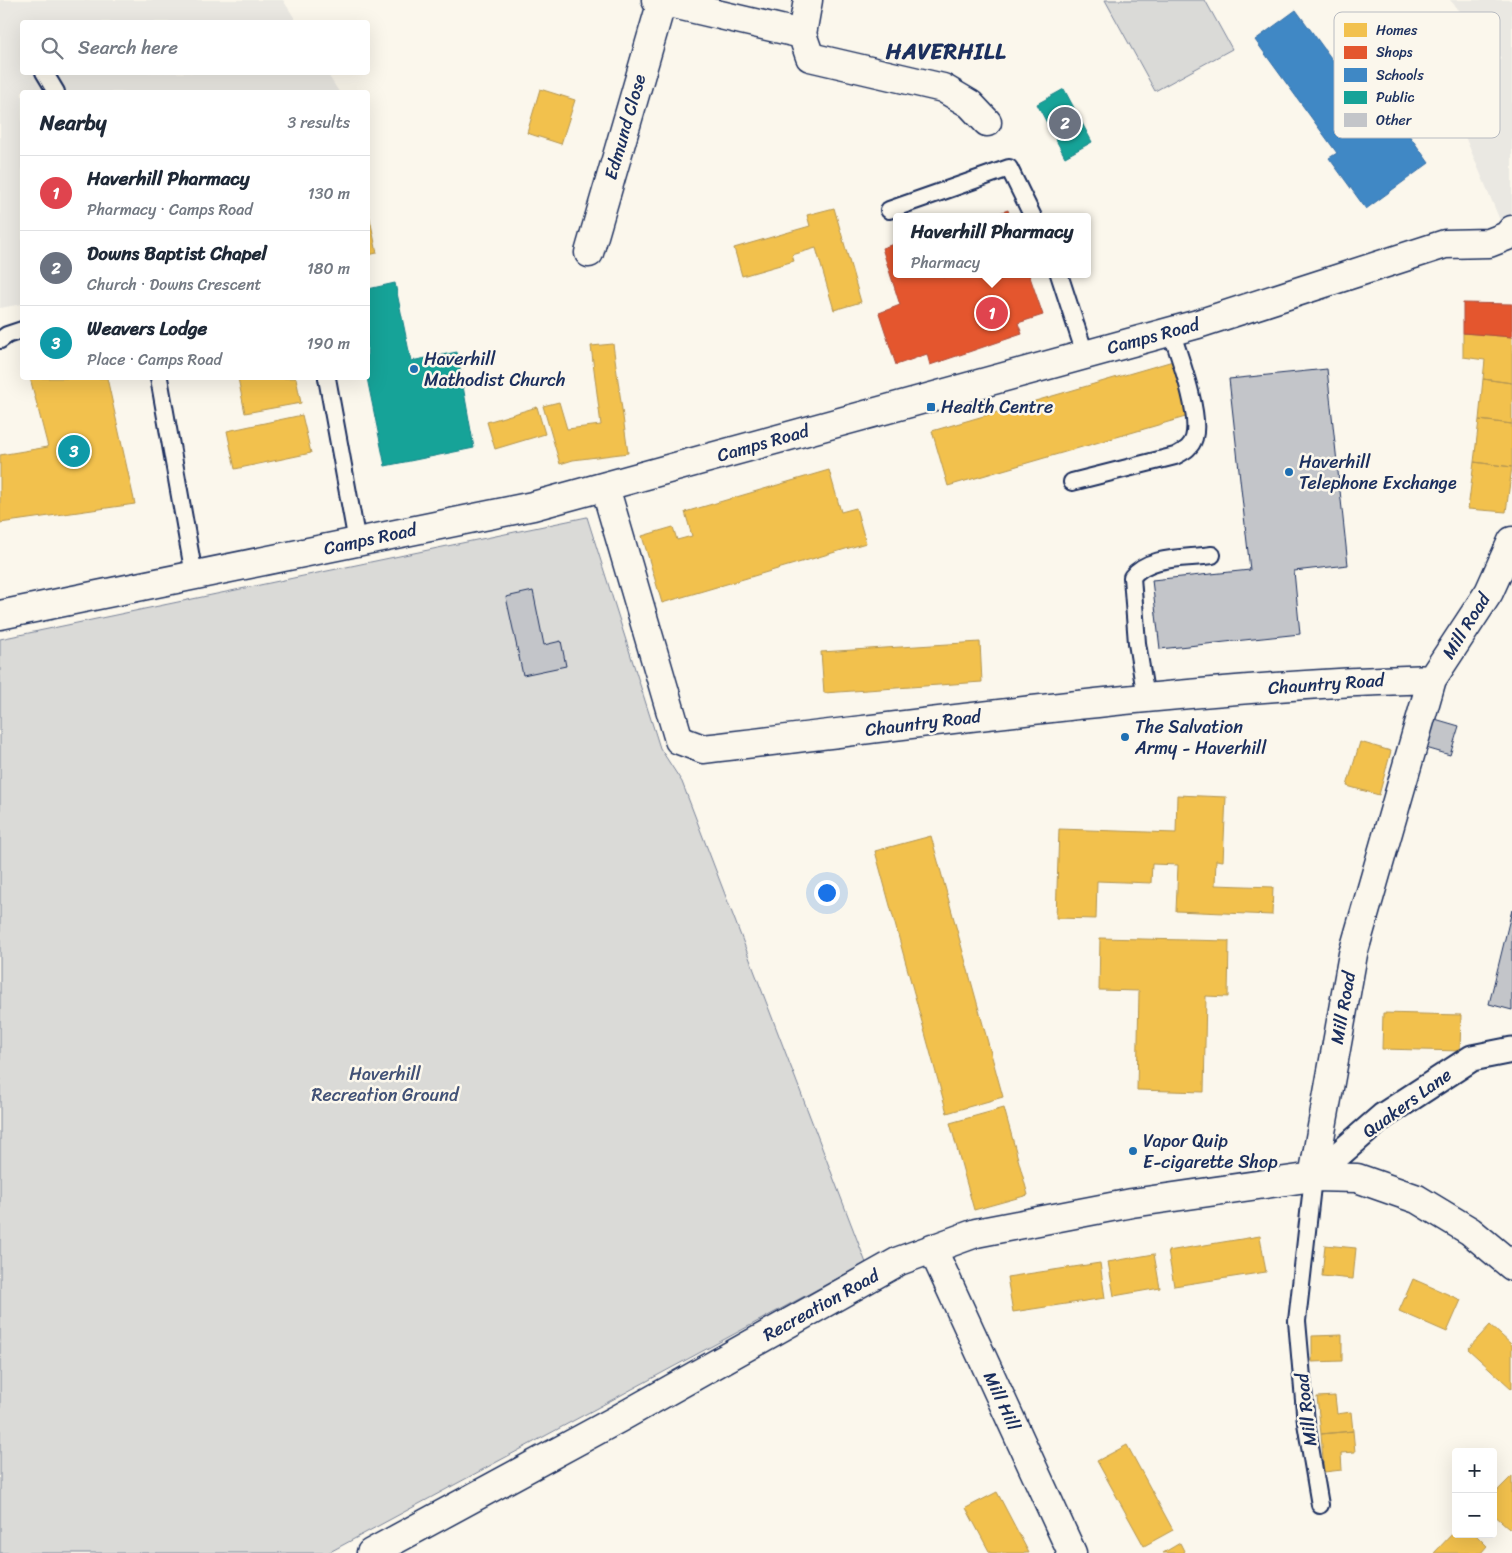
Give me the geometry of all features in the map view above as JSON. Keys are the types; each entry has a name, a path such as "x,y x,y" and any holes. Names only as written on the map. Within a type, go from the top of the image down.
{"street":[{"path":"808,0 802,34 810,57 943,88 970,104 987,122"},
{"path":"659,1 802,34"},
{"name":"Edmund Close","path":"589,253 659,1"},
{"name":"Camps Road","path":"0,615 533,506 1171,331 1437,246 1489,243 1510,236"},
{"name":"Chauntry Road","path":"605,487 679,740 703,749 1097,702 1358,681 1432,679"},
{"name":"Mill Road","path":"1313,1177 1353,954 1432,679 1488,592 1512,541"},
{"name":"Quakers Lane","path":"1313,1177 1383,1116 1472,1058 1512,1050"},
{"name":"Recreation Road","path":"371,1553 618,1419 899,1261 976,1233 1132,1203 1313,1177 1357,1178 1417,1199 1470,1231 1512,1266"},
{"name":"Mill Hill","path":"932,1248 1072,1553"}],"lane":[{"path":"46,75 55,90"},
{"path":"889,210 1009,168 1031,213"},
{"path":"1060,278 1085,354"},
{"path":"0,340 7,335 20,331"},
{"path":"1072,482 1175,456 1188,449 1194,438 1194,411 1171,331"},
{"path":"159,380 194,575"},
{"path":"327,380 357,542"},
{"path":"1146,698 1134,609 1132,577 1139,568 1150,563 1212,555"},
{"name":"Mill Road","path":"1313,1177 1297,1321 1306,1423 1320,1505"}],"shaded area":[{"path":"0,0 283,0 296,20 20,20 20,75 328,75 338,90 20,90 20,304 0,308"},
{"path":"1450,0 1512,0 1512,236 1502,225 1466,138 1500,138 1500,12 1461,12"}],"green space":[{"path":"1105,0 1205,0 1232,49 1155,91"},
{"name":"Haverhill Recreation Ground","path":"587,517 660,748 682,782 866,1263 328,1553 0,1553 0,639"}],"building: Homes":[{"path":"540,89 575,100 561,144 527,133"},
{"path":"834,208 861,302 834,310 816,248 792,255 794,261 742,276 734,248 810,226 807,215"},
{"path":"370,219 377,253 370,255"},
{"path":"1463,333 1512,337 1512,383 1483,379 1485,360 1463,357"},
{"path":"613,344 628,453 573,460 560,464 543,406 559,402 567,429 601,425 591,346"},
{"path":"1173,361 1189,416 948,486 932,431"},
{"path":"1483,379 1512,383 1512,424 1479,420"},
{"path":"31,380 107,380 135,504 0,523 0,455 48,447"},
{"path":"238,380 296,380 301,403 245,413"},
{"path":"537,407 545,434 495,449 487,422"},
{"path":"302,415 311,453 235,469 227,431"},
{"path":"1479,420 1512,424 1512,467 1474,462"},
{"path":"1474,462 1512,467 1506,512 1468,509"},
{"path":"829,470 841,512 856,508 866,543 662,603 642,536 673,527 677,540 692,536 685,512"},
{"path":"980,642 982,682 824,693 821,652"},
{"path":"1360,742 1391,751 1379,795 1347,786"},
{"path":"1177,795 1226,797 1223,861 1216,860 1215,885 1273,887 1272,915 1176,911 1178,865 1152,864 1151,883 1097,881 1096,919 1056,918 1059,829 1176,833"},
{"path":"931,836 1003,1097 947,1113 875,851"},
{"path":"1100,938 1229,941 1228,997 1206,996 1204,1092 1137,1090 1139,991 1099,990"},
{"path":"1383,1013 1461,1015 1460,1051 1382,1049"},
{"path":"1004,1108 1028,1195 974,1210 950,1123"},
{"path":"1260,1236 1266,1272 1174,1286 1168,1251"},
{"path":"1325,1245 1356,1248 1353,1279 1322,1276"},
{"path":"1154,1254 1160,1288 1114,1296 1108,1262"},
{"path":"1100,1263 1105,1298 1013,1312 1007,1277"},
{"path":"1413,1279 1461,1300 1447,1332 1399,1311"},
{"path":"1490,1325 1512,1345 1512,1389 1468,1349"},
{"path":"1342,1335 1342,1361 1312,1362 1312,1336"},
{"path":"1335,1396 1337,1414 1351,1412 1353,1431 1321,1434 1317,1397"},
{"path":"1353,1431 1355,1452 1341,1453 1342,1470 1324,1472 1321,1434"},
{"path":"1127,1445 1173,1530 1144,1546 1097,1461"},
{"path":"1512,1476 1512,1525 1509,1528 1497,1518 1497,1491"},
{"path":"997,1492 1029,1553 990,1553 966,1508"},
{"path":"1452,1534 1452,1538 1479,1538 1487,1546 1481,1553 1434,1553"},
{"path":"1180,1543 1185,1553 1163,1553"}],"building: Shops":[{"path":"893,244 893,278 1030,278 1043,315 1018,323 1022,334 930,365 927,354 896,365 879,313 900,305 882,248"},
{"path":"1463,303 1512,304 1512,337 1463,333"}],"building: Schools":[{"path":"1296,10 1334,62 1334,138 1411,138 1429,163 1366,209 1329,158 1337,153 1255,40"}],"building: Public":[{"path":"1064,89 1092,142 1065,157 1037,104"},
{"name":"Haverhill Mathodist Church","path":"395,283 411,361 457,352 474,448 385,466 367,380 370,380 370,289"}],"building: Other":[{"name":"Haverhill Telephone Exchange","path":"1327,369 1348,565 1294,571 1300,634 1160,649 1152,580 1250,570 1229,379"},
{"path":"533,591 544,645 561,641 566,666 523,675 506,597"},
{"path":"1435,719 1459,726 1450,755 1426,748"},
{"path":"1512,910 1512,1010 1489,1004"}],"place":[{"name":"Downs Baptist Chapel","path":"1065,123"},
{"name":"Haverhill Pharmacy","path":"992,313"},
{"name":"Haverhill Mathodist Church","path":"414,369"},
{"name":"Health Centre","path":"931,407"},
{"name":"Weavers Lodge","path":"74,451"},
{"name":"Haverhill Telephone Exchange","path":"1289,472"},
{"name":"The Salvation Army - Haverhill","path":"1125,737"},
{"name":"Vapor Quip E-cigarette Shop","path":"1133,1151"}],"district":[{"name":"HAVERHILL","path":"946,51"}]}
